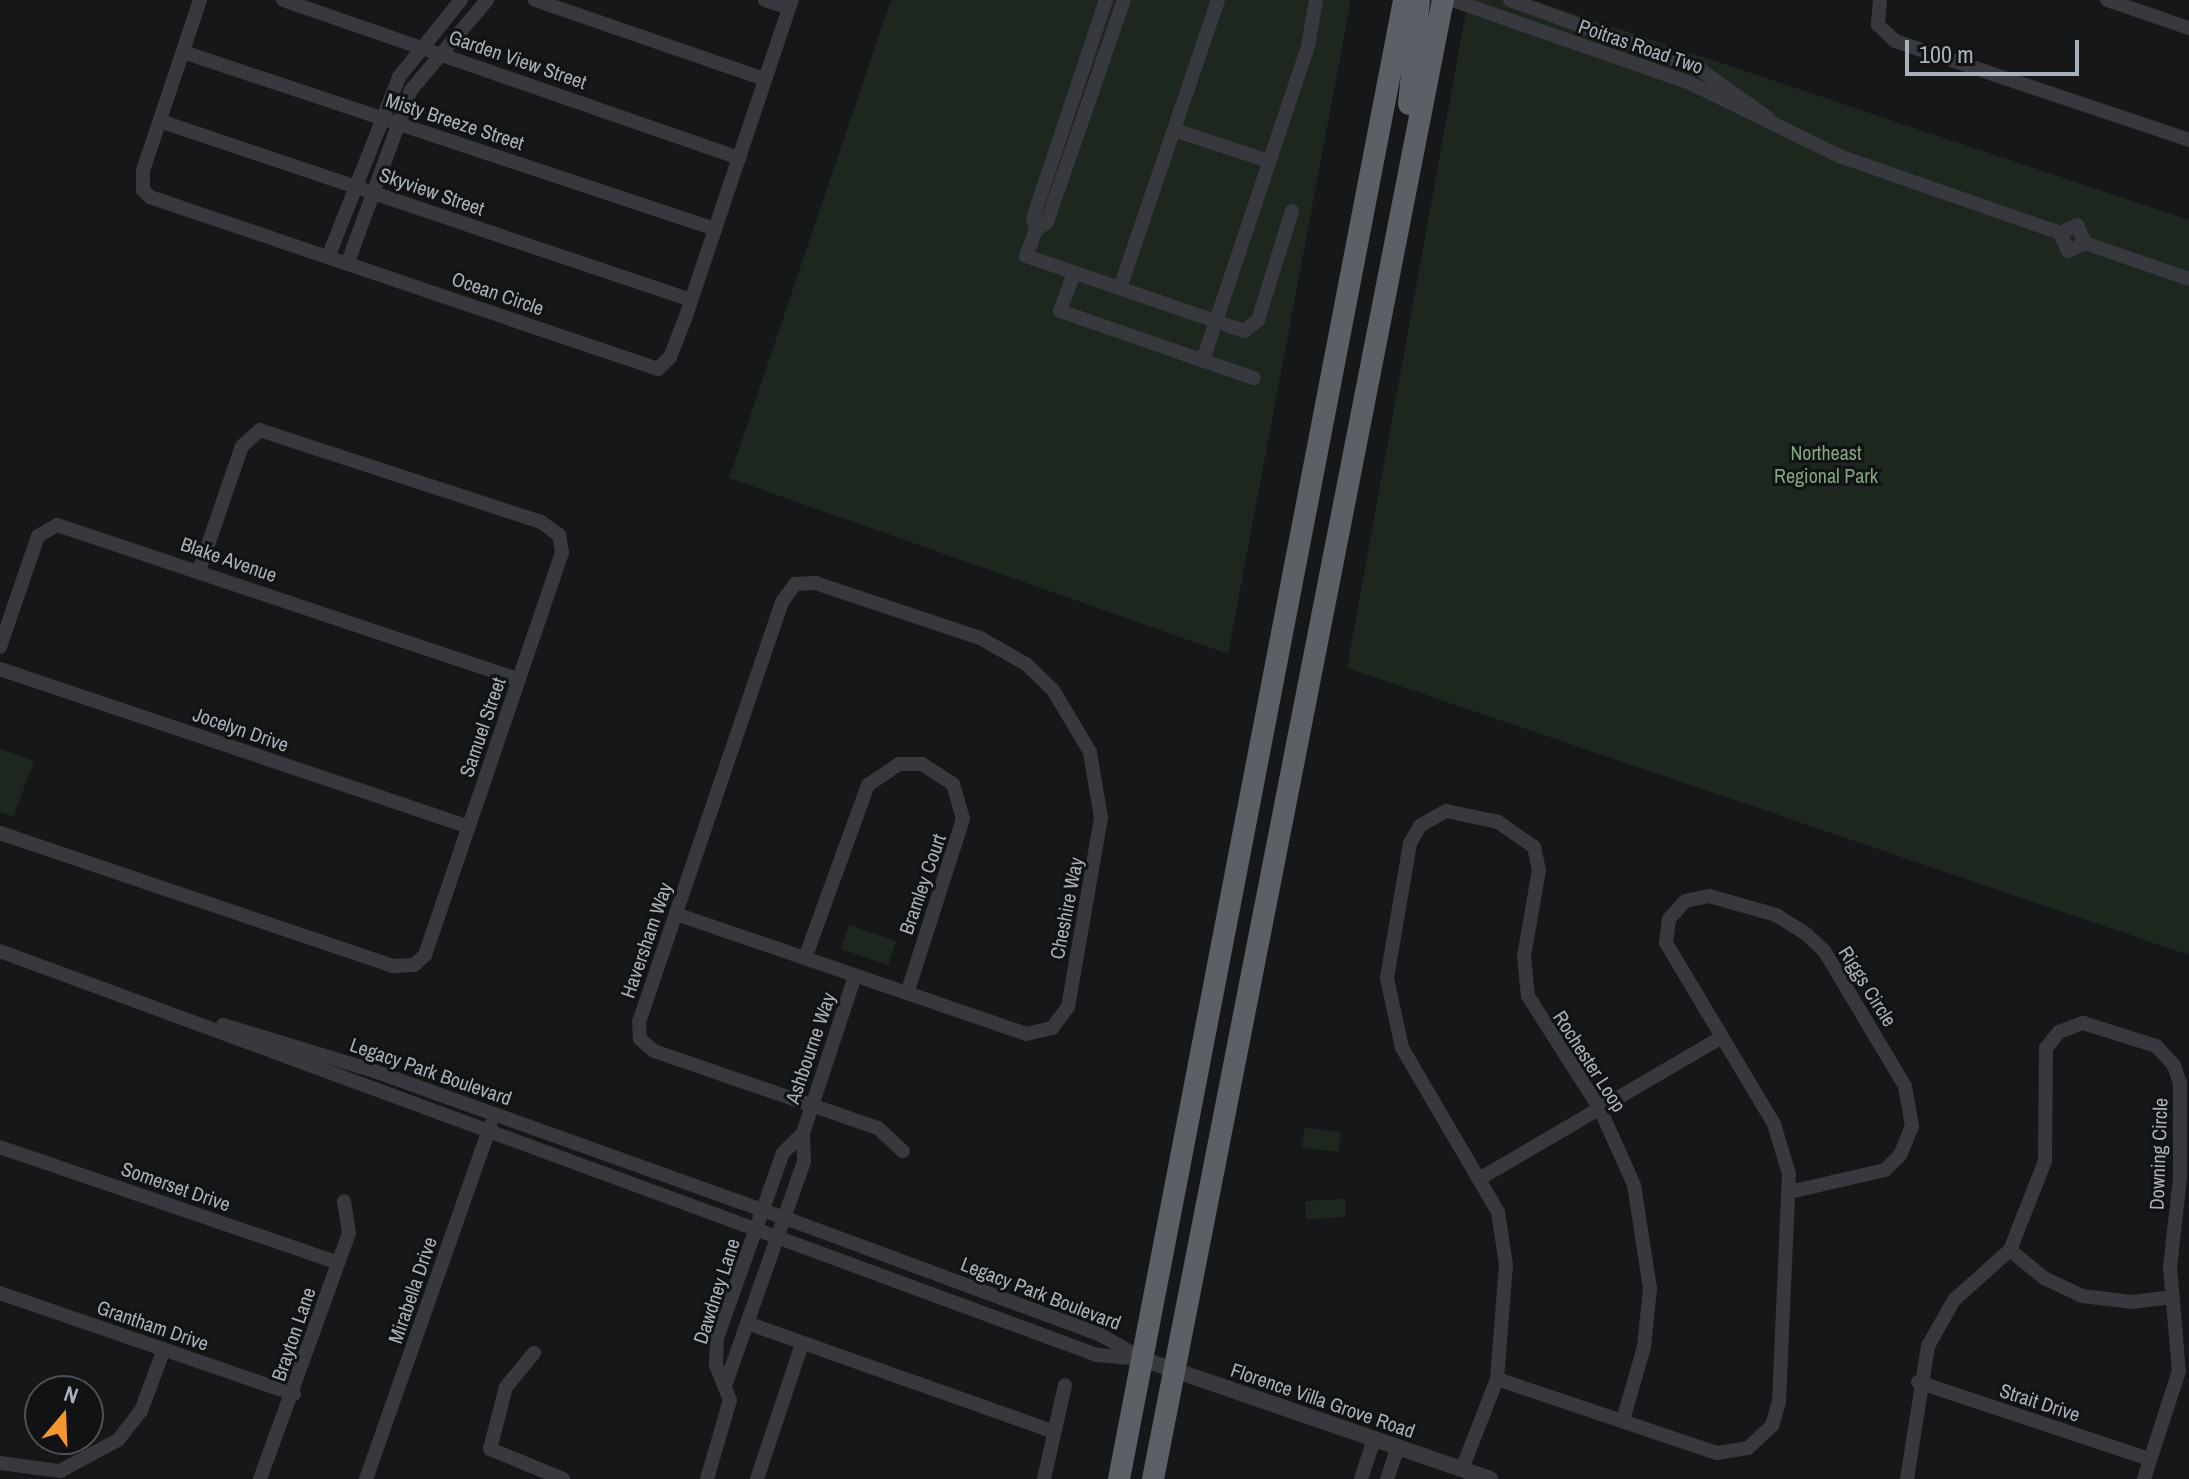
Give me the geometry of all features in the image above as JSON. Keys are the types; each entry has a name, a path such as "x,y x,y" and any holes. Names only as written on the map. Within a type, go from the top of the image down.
{"highway":[{"path":"1119,1479 1404,0"},
{"path":"1394,246 1388,218 1411,95 1419,0"},
{"path":"1153,1479 1303,701 1443,0"},
{"path":"1303,701 1293,693 1291,673 1314,474"}],"street":[{"name":"Ocean Circle","path":"200,0 141,182 150,197 329,255 658,369 670,357 691,300 790,4"},
{"name":"Garden View Street","path":"283,0 739,158"},
{"path":"329,255 356,186 390,120 420,46 461,0"},
{"path":"348,262 373,192 390,120 440,52 487,0"},
{"path":"535,0 765,79"},
{"path":"765,0 790,4"},
{"path":"1036,230 1033,218 1106,0"},
{"path":"1124,0 1047,222 1036,230 1026,256 1244,331 1258,320 1292,211"},
{"path":"1120,288 1218,0"},
{"path":"1203,360 1320,6 1316,0"},
{"name":"Poitras Road Two","path":"1452,0 1690,83 1768,118 1842,157 2060,233 2077,225 2085,243 2189,279"},
{"name":"Poitras Road Two","path":"1510,0 1698,68 1737,90 1768,118"},
{"path":"1880,0 1880,30 1895,41 2189,140"},
{"path":"2107,0 2189,28"},
{"name":"Misty Breeze Street","path":"183,52 715,229"},
{"name":"Skyview Street","path":"160,121 691,300"},
{"path":"1174,130 1269,161"},
{"path":"1059,139 1074,144"},
{"path":"1074,273 1060,311 1254,378"},
{"name":"Samuel Street","path":"0,833 407,967 428,948 562,544 552,527 260,430 242,446 199,571"},
{"name":"Blake Avenue","path":"0,647 38,536 46,529 70,526 519,680"},
{"name":"Cheshire Way","path":"676,914 1026,1034 1044,1032 1059,1022 1068,1007 1099,847 1096,769 1064,703 1011,654 816,583 795,584"},
{"name":"Haversham Way","path":"795,584 782,602 639,1021 640,1039 654,1051 878,1128 903,1151"},
{"name":"Jocelyn Drive","path":"0,669 469,827"},
{"name":"Bramley Court","path":"805,958 868,785 899,764 922,764 953,784 963,819 907,993"},
{"name":"Rochester Loop","path":"1462,1469 1497,1379 1506,1265 1498,1212 1397,1033 1387,978 1410,843 1429,818 1459,811 1526,837 1539,870 1524,956 1528,996 1600,1109 1634,1185 1649,1275 1644,1347 1623,1420"},
{"name":"Riggs Circle","path":"1497,1379 1717,1453 1748,1448 1772,1426 1779,1402 1790,1192 1780,1135 1666,943 1669,919 1685,901 1709,896 1776,915 1806,934 1825,952 1905,1086 1912,1126 1900,1155 1885,1170 1790,1192"},
{"name":"Legacy Park Boulevard","path":"0,951 194,1018 495,1114 1099,1334 1142,1359"},
{"name":"Ashbourne Way","path":"778,1238 804,1161 803,1133 855,976"},
{"name":"Legacy Park Boulevard","path":"194,1018 279,1058 1097,1355 1142,1359"},
{"name":"Downing Circle","path":"1907,1479 1918,1382 1948,1309 2010,1250 2045,1161 2046,1048 2065,1028 2099,1026 2156,1046 2178,1075 2173,1297 2179,1371 2144,1479"},
{"path":"1479,1179 1722,1037"},
{"name":"Mirabella Drive","path":"366,1479 495,1114"},
{"name":"Ashbourne Way","path":"763,1211 783,1153 803,1133"},
{"name":"Somerset Drive","path":"0,1147 338,1263"},
{"name":"Brayton Lane","path":"260,1479 294,1394 349,1233 344,1201"},
{"name":"Dawdney Lane","path":"726,1383 716,1365 716,1346 763,1211"},
{"name":"Dawdney Lane","path":"707,1479 727,1421 726,1383 778,1238"},
{"path":"2010,1250 2044,1278 2082,1296 2132,1302 2173,1297"},
{"name":"Grantham Drive","path":"0,1293 294,1394"},
{"path":"747,1323 1054,1432"},
{"path":"757,1479 802,1344"},
{"path":"0,1463 60,1471 109,1447 141,1411 164,1349"},
{"path":"534,1353 506,1387 490,1449 563,1479"},
{"name":"Florence Villa Grove Road","path":"1142,1359 1490,1479"},
{"name":"Strait Drive","path":"1918,1382 2150,1459"},
{"path":"1044,1479 1065,1385"},
{"path":"1361,1479 1374,1439"},
{"path":"1387,1479 1398,1447"}],"green space":[{"path":"891,0 1351,0 1228,654 729,478"},
{"name":"Northeast Regional Park","path":"1468,0 1533,0 2189,220 2189,955 1347,668"},
{"path":"0,749 34,761 13,817 0,812"},
{"path":"849,925 896,941 888,965 841,949"},
{"path":"1304,1128 1341,1132 1339,1152 1302,1148"},
{"path":"1345,1199 1346,1217 1306,1219 1305,1201"}]}
